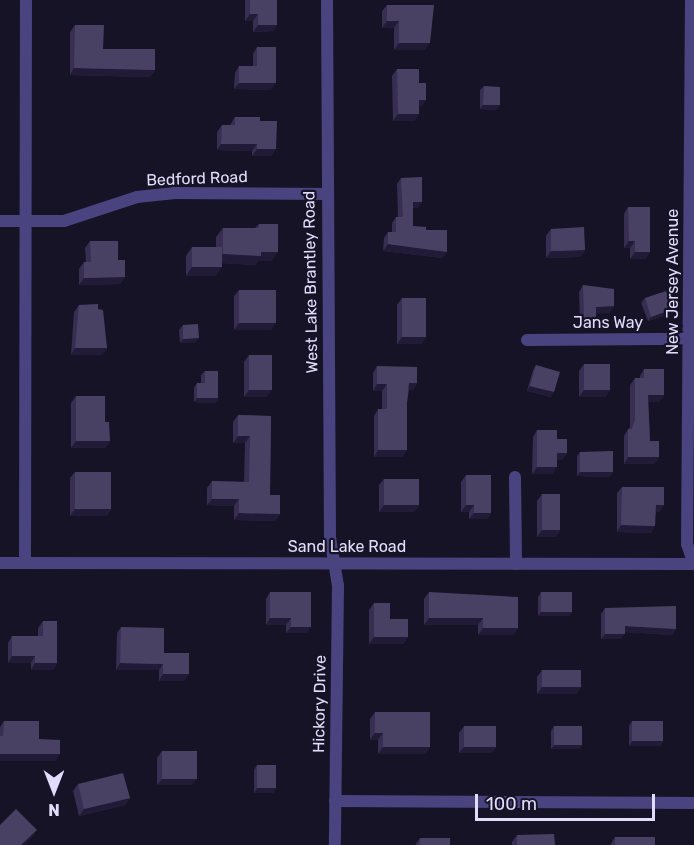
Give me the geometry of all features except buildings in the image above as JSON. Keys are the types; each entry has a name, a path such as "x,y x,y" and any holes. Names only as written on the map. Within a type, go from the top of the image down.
{"street":[{"path":"25,563 26,0"},
{"name":"West Lake Brantley Road","path":"327,0 330,537 334,563"},
{"name":"New Jersey Avenue","path":"691,0 687,544 694,564"},
{"name":"Bedford Road","path":"0,221 64,221 137,197 173,193 327,194"},
{"name":"Jans Way","path":"527,340 690,339"},
{"path":"515,477 516,564"},
{"name":"Sand Lake Road","path":"0,563 694,564"},
{"name":"Hickory Drive","path":"334,563 338,586 335,845"},
{"path":"335,801 694,803"}]}
